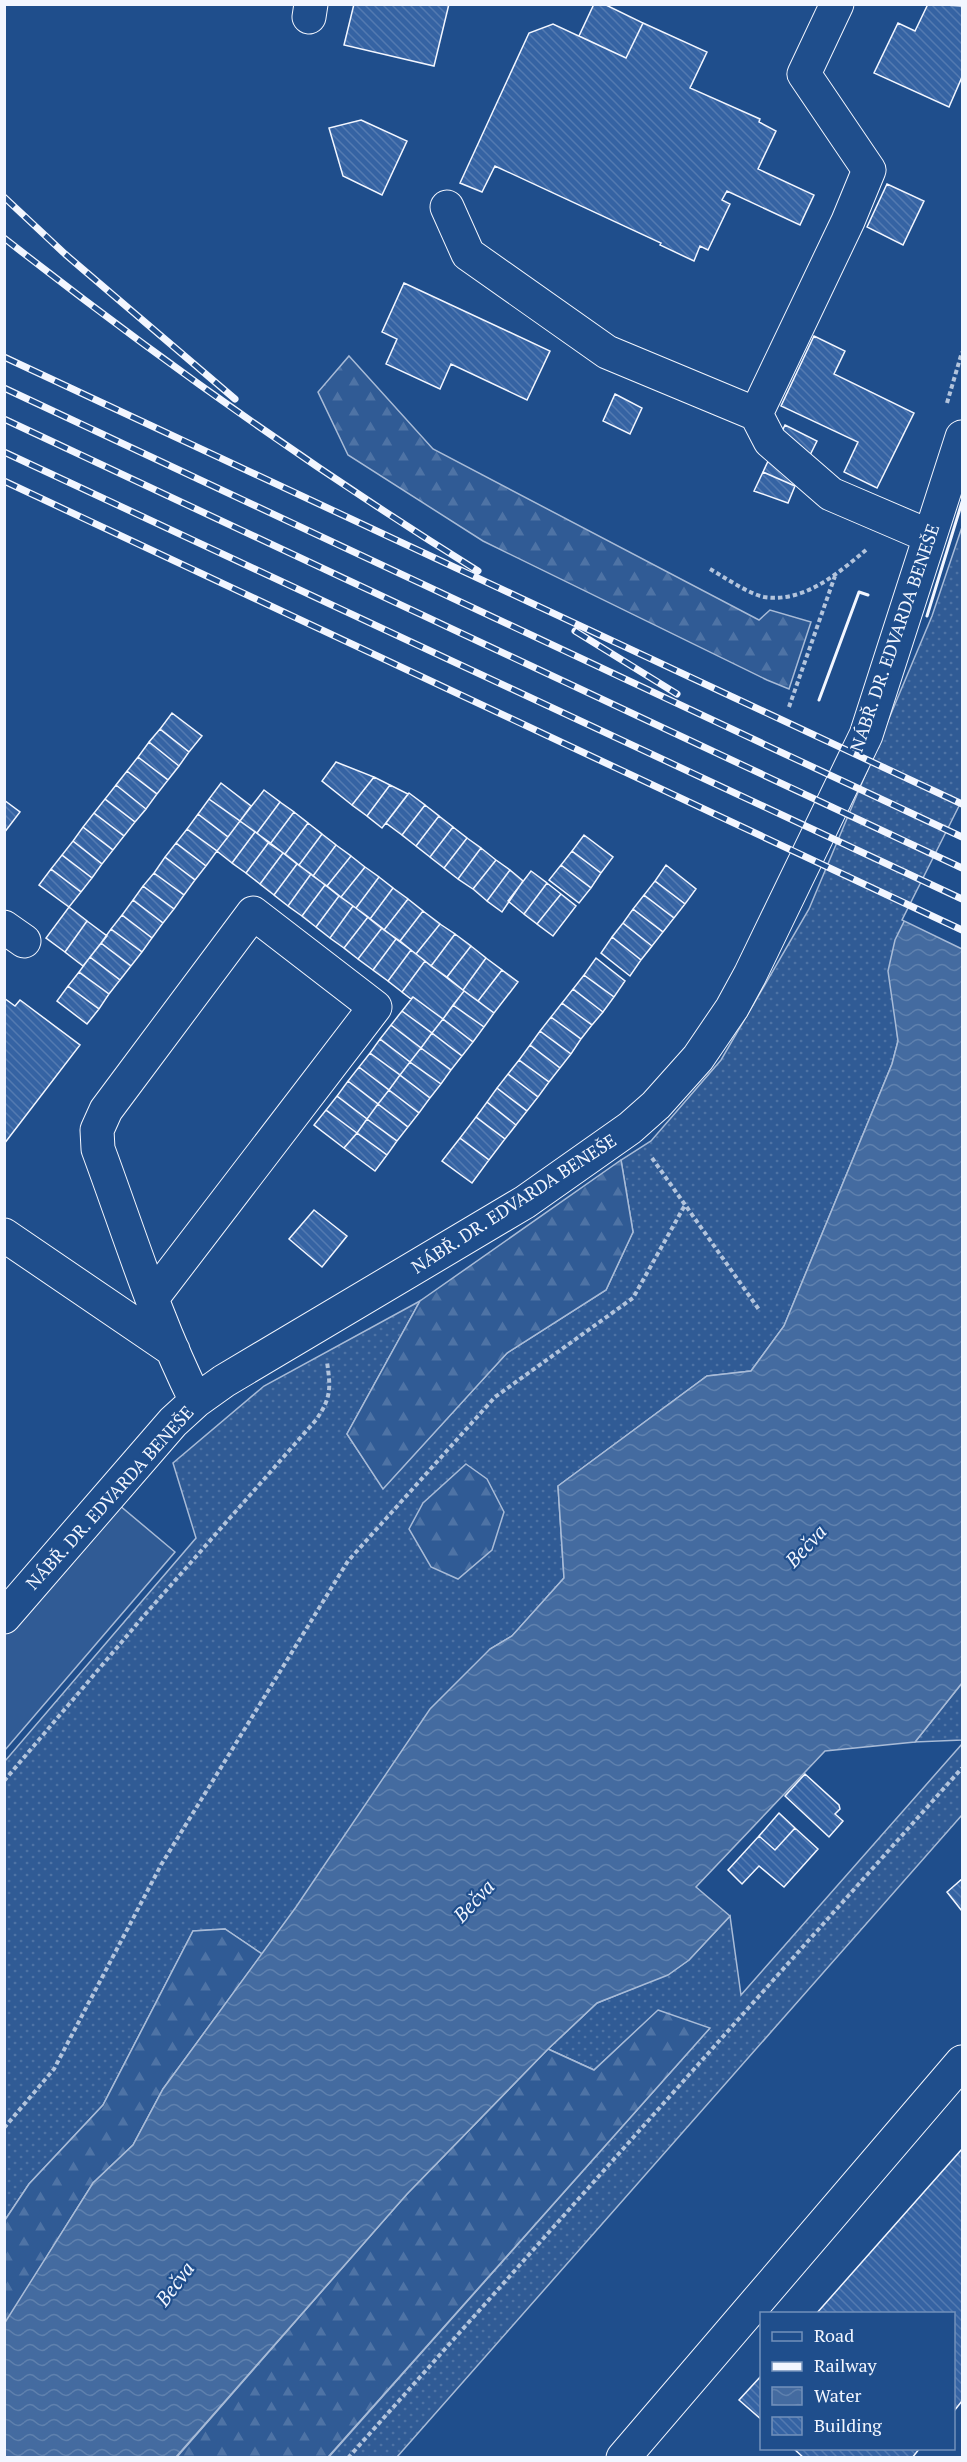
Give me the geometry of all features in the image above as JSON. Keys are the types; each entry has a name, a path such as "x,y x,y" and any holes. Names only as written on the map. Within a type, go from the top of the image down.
{"street":[{"path":"756,414 848,221 869,170 804,74 837,4"},
{"path":"447,207 468,254 607,352 756,414 770,441 831,494 896,524 929,536"},
{"name":"NÁBŘ. DR. EDVARDA BENEŠE","path":"4,1617 173,1422 196,1401 224,1381 525,1202 630,1128 656,1105 698,1058 732,1008 750,975 866,735 963,437"},
{"path":"153,1297 375,1007 253,913 106,1110 97,1130 98,1149 153,1297 173,1350 196,1401"},
{"path":"4,1235 173,1350"},
{"path":"623,2457 963,2062"}],"path":[{"path":"710,569 762,597 794,597 836,575 896,524"},
{"path":"789,707 836,575"},
{"path":"630,1128 760,1311"},
{"path":"4,2128 54,2069 161,1865 348,1561 495,1397 633,1298 685,1205"},
{"path":"4,1781 142,1618 316,1420 327,1403 330,1382 317,1327"},
{"path":"348,2457 963,1768"}],"green space":[{"path":"349,356 433,449 759,620 770,610 811,622 789,689 483,541 348,455 318,392"},
{"path":"962,527 962,803 896,1020 898,1041 892,1064 784,1326 751,1371 707,1376 558,1486 564,1578 512,1636 490,1649 262,1954 225,1929 193,1931 103,2105 29,2184 5,2220 5,1761 196,1538 173,1463 264,1386 420,1301 347,1434 383,1488 507,1353 606,1290 633,1232 621,1160 651,1141 721,1060 809,909 932,616"},
{"path":"621,1160 633,1232 606,1290 507,1353 383,1489 347,1434 420,1301"},
{"path":"466,1464 487,1479 504,1512 492,1550 458,1579 431,1567 409,1529 423,1503"},
{"path":"962,1683 962,1740 915,1742"},
{"path":"962,1744 962,1815 397,2457 328,2458 709,2029 658,2011 594,2070 548,2049 597,2003 668,1974 689,1960 730,1916 741,1995"},
{"path":"225,1929 262,1954 163,2089 133,2145 93,2183 5,2324 5,2220 29,2184 103,2105 193,1931"},
{"path":"658,2010 710,2028 328,2457 176,2458 407,2194 548,2049 594,2070"}],"shaded area":[{"path":"100,1489 175,1552 5,1750 5,1600"}],"water":[{"name":"Bečva","path":"962,803 962,1683 915,1742 825,1751 696,1887 730,1916 689,1960 668,1975 597,2003 548,2049 407,2194 176,2457 5,2457 4,2324 93,2183 133,2145 163,2089 296,1907 430,1709 490,1649 512,1636 564,1578 558,1486 707,1376 751,1371 784,1326 892,1064 898,1041 888,971 895,940"}],"pier":[{"path":"962,800 962,949 902,920"}],"building":[{"path":"354,4 449,4 434,66 344,45"},
{"path":"594,4 604,4 643,23 626,58 579,36"},
{"path":"928,4 962,6 962,77 949,107 874,73 898,23 915,31"},
{"path":"643,23 707,52 690,88 760,119 759,122 776,131 758,169 814,195 800,225 727,191 722,200 730,204 708,250 700,246 694,261 660,245 661,243 495,166 482,192 460,183 529,33 553,24 626,58"},
{"path":"361,120 407,141 382,195 343,176 329,128"},
{"path":"887,184 924,201 903,245 867,227"},
{"path":"404,283 550,351 527,400 451,364 440,389 386,364 397,339 382,332"},
{"path":"814,336 845,351 834,374 914,413 877,488 844,472 858,442 781,406"},
{"path":"615,394 642,408 630,434 603,421"},
{"path":"785,425 817,441 809,457 777,442"},
{"path":"770,457 802,472 795,486 763,472"},
{"path":"763,472 795,486 788,503 754,491"},
{"path":"172,713 202,736 189,752 160,729"},
{"path":"160,729 189,752 179,766 149,742"},
{"path":"149,742 179,766 168,780 138,757"},
{"path":"138,757 168,780 157,794 127,771"},
{"path":"336,762 374,777 352,805 322,781"},
{"path":"127,771 157,794 146,809 116,785"},
{"path":"374,777 390,785 367,816 352,805"},
{"path":"221,783 251,806 240,821 209,799"},
{"path":"116,785 146,809 135,822 105,799"},
{"path":"390,785 408,794 382,828 367,816"},
{"path":"264,790 280,802 257,833 240,821"},
{"path":"409,793 425,805 402,835 386,823"},
{"path":"105,799 135,822 124,836 94,813"},
{"path":"209,799 240,821 228,837 198,814"},
{"path":"4,800 20,812 4,833"},
{"path":"280,802 294,812 270,844 257,833"},
{"path":"425,805 439,816 416,846 402,835"},
{"path":"294,812 308,823 285,854 270,844"},
{"path":"94,813 124,836 113,850 83,827"},
{"path":"198,814 228,837 217,851 187,829"},
{"path":"439,816 453,827 430,857 416,846"},
{"path":"240,821 255,832 232,863 217,851"},
{"path":"308,823 322,834 299,865 285,854"},
{"path":"83,827 113,850 102,864 73,841"},
{"path":"453,827 467,838 444,868 430,857"},
{"path":"187,829 217,851 206,866 176,843"},
{"path":"255,832 269,842 246,873 232,863"},
{"path":"322,834 336,845 313,876 299,865"},
{"path":"584,835 613,857 601,873 572,851"},
{"path":"467,838 481,848 458,879 444,868"},
{"path":"73,841 102,864 92,878 62,855"},
{"path":"269,842 283,853 260,884 246,873"},
{"path":"176,843 206,866 195,880 165,857"},
{"path":"336,845 351,856 327,886 313,876"},
{"path":"481,848 496,860 473,889 458,879"},
{"path":"572,851 601,873 591,888 561,865"},
{"path":"283,853 297,864 274,895 260,884"},
{"path":"62,855 92,878 81,892 51,869"},
{"path":"351,856 365,867 341,897 327,886"},
{"path":"165,857 195,880 184,895 154,873"},
{"path":"496,860 510,870 487,901 473,889"},
{"path":"297,864 311,874 288,906 274,895"},
{"path":"561,865 591,888 579,903 549,880"},
{"path":"666,865 696,889 685,904 655,881"},
{"path":"365,867 379,877 356,908 341,897"},
{"path":"51,869 81,892 69,907 39,885"},
{"path":"510,870 523,881 502,912 487,901"},
{"path":"531,871 547,883 524,914 508,901"},
{"path":"154,873 184,895 174,909 143,886"},
{"path":"311,874 325,885 302,916 288,906"},
{"path":"379,877 393,888 370,919 356,908"},
{"path":"655,881 685,904 674,918 644,895"},
{"path":"547,883 561,894 537,924 524,914"},
{"path":"325,885 339,896 316,927 302,916"},
{"path":"143,886 174,909 163,923 133,900"},
{"path":"393,888 408,899 384,930 370,919"},
{"path":"561,894 576,906 553,936 537,924"},
{"path":"644,895 674,918 663,932 633,909"},
{"path":"339,896 353,906 330,938 316,927"},
{"path":"408,899 423,911 400,941 384,930"},
{"path":"133,900 163,923 152,938 122,915"},
{"path":"353,906 368,917 344,948 330,938"},
{"path":"69,907 87,921 65,952 46,938"},
{"path":"633,909 663,932 652,946 623,923"},
{"path":"423,911 440,924 416,954 400,941"},
{"path":"122,915 152,938 142,952 111,929"},
{"path":"368,917 382,928 358,959 344,948"},
{"path":"87,921 107,936 83,966 65,952"},
{"path":"623,923 652,946 641,960 612,937"},
{"path":"440,924 455,934 431,966 416,954"},
{"path":"382,928 396,939 373,970 358,959"},
{"path":"111,929 142,952 131,966 101,943"},
{"path":"455,934 471,946 447,977 431,966"},
{"path":"612,937 641,960 630,976 601,953"},
{"path":"396,939 411,950 388,981 373,970"},
{"path":"101,943 131,966 120,980 90,957"},
{"path":"471,946 486,958 463,990 447,977"},
{"path":"411,950 425,961 402,992 388,981"},
{"path":"90,957 120,980 109,994 79,972"},
{"path":"486,958 502,970 478,1001 463,990"},
{"path":"596,958 625,981 614,997 584,975"},
{"path":"425,961 464,991 443,1019 413,997 411,999 402,992"},
{"path":"502,970 518,982 494,1013 478,1001"},
{"path":"79,972 109,994 99,1009 68,986"},
{"path":"584,975 614,997 603,1012 573,989"},
{"path":"68,986 99,1009 87,1024 57,1001"},
{"path":"573,989 603,1012 592,1025 562,1003"},
{"path":"464,991 494,1013 484,1027 453,1005"},
{"path":"413,997 443,1019 432,1033 402,1011"},
{"path":"4,998 15,1006 20,1000 80,1045 4,1144"},
{"path":"562,1003 592,1025 581,1039 551,1017"},
{"path":"453,1005 484,1027 473,1042 443,1019"},
{"path":"402,1011 432,1033 421,1048 391,1025"},
{"path":"551,1017 581,1039 571,1054 540,1031"},
{"path":"443,1019 473,1042 462,1056 432,1033"},
{"path":"391,1025 421,1048 410,1062 380,1039"},
{"path":"540,1031 571,1054 560,1068 530,1045"},
{"path":"432,1033 462,1056 451,1070 421,1048"},
{"path":"380,1039 410,1062 400,1075 370,1053"},
{"path":"530,1045 560,1068 549,1082 519,1060"},
{"path":"421,1048 451,1070 441,1084 410,1062"},
{"path":"370,1053 400,1075 389,1090 359,1067"},
{"path":"519,1060 549,1082 538,1097 508,1074"},
{"path":"410,1062 441,1084 430,1098 400,1075"},
{"path":"359,1067 389,1090 378,1104 348,1081"},
{"path":"508,1074 538,1097 527,1111 497,1088"},
{"path":"400,1075 430,1098 419,1113 389,1090"},
{"path":"348,1081 378,1104 367,1119 337,1096"},
{"path":"497,1088 527,1111 516,1125 487,1102"},
{"path":"389,1090 419,1113 408,1127 378,1104"},
{"path":"337,1096 367,1119 357,1133 326,1110"},
{"path":"487,1102 516,1125 505,1139 476,1117"},
{"path":"378,1104 408,1127 397,1141 367,1119"},
{"path":"326,1110 357,1133 344,1148 314,1125"},
{"path":"476,1117 505,1139 489,1160 460,1138"},
{"path":"367,1119 397,1141 387,1155 357,1133"},
{"path":"357,1133 387,1155 375,1171 344,1148"},
{"path":"460,1138 489,1160 472,1183 442,1161"},
{"path":"314,1210 347,1236 322,1267 289,1239"},
{"path":"805,1774 839,1805 840,1809 835,1814 843,1821 829,1837 785,1796"},
{"path":"779,1813 795,1828 775,1850 759,1836"},
{"path":"795,1828 818,1849 784,1887 759,1866 742,1884 728,1870 759,1836 775,1850"},
{"path":"962,1879 962,1911 947,1892"},
{"path":"962,2149 962,2401 955,2410 955,2312 818,2312"},
{"path":"760,2377 760,2418 739,2400"},
{"path":"795,2450 918,2450 912,2458 804,2458"}],"railway":[{"path":"4,197 65,254 235,399"},
{"path":"4,238 119,326 237,411 356,493 478,571"},
{"path":"4,357 962,804"},
{"path":"4,388 962,837"},
{"path":"4,419 962,868"},
{"path":"4,452 962,899"},
{"path":"4,481 962,930"},
{"path":"575,631 677,694"}],"wall":[{"path":"927,616 962,502"},
{"path":"819,700 859,592 868,595"}]}
